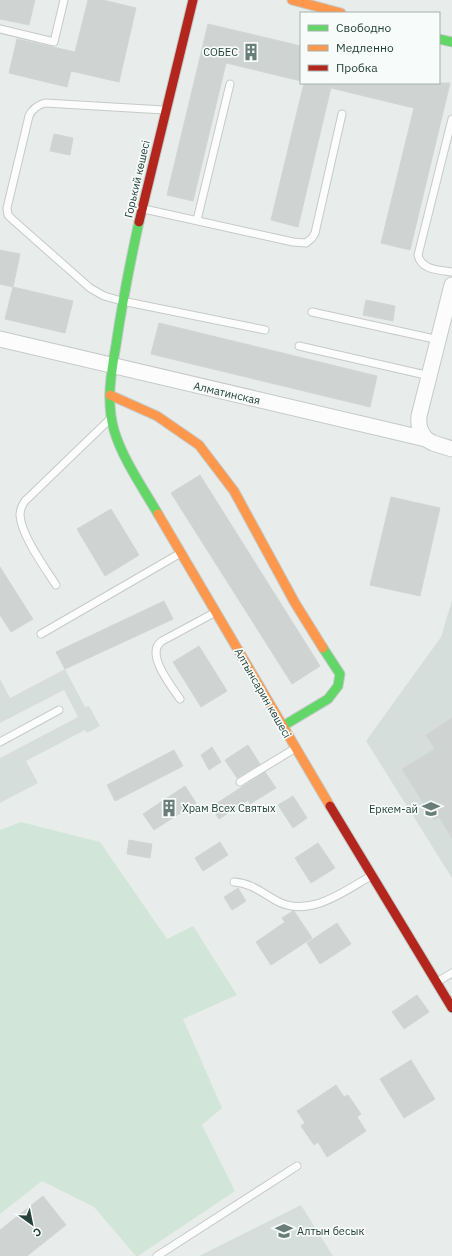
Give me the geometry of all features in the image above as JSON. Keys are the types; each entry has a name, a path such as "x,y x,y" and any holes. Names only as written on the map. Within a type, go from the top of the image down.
{"street":[{"name":"Горький көшесі","path":"112,366 122,301 142,209 193,0"},
{"path":"292,0 337,12"},
{"path":"440,39 452,42"},
{"path":"426,439 420,431 418,425 419,416 452,285"},
{"name":"Алматинская","path":"0,338 112,366 426,439 433,443 452,449"},
{"name":"Алтынсарин көшесі","path":"112,366 110,395 111,418 114,430 127,460 371,876 452,1008"},
{"path":"110,395 157,416 199,445 234,491 295,603 340,674 338,686 328,699 283,726"}],"lane":[{"path":"0,29 54,42 64,0"},
{"path":"197,220 230,84"},
{"path":"166,110 45,103 37,106 33,109 29,116 7,208 8,215 90,288 104,296 265,330"},
{"path":"142,209 306,244 315,233 342,114"},
{"path":"452,119 418,255 420,261 426,266 452,272"},
{"path":"312,312 439,340"},
{"path":"300,346 430,376"},
{"path":"56,585 26,535 21,521 20,509 25,501 111,418"},
{"path":"41,634 181,553"},
{"path":"180,699 159,664 156,656 156,647 162,640 216,612"},
{"path":"0,742 59,710"},
{"path":"240,782 296,748"},
{"path":"234,882 242,882 250,885 283,904 307,906 332,899 371,876"},
{"path":"437,982 452,973"},
{"path":"157,1256 297,1166"}],"shaded area":[{"name":"Еркем-ай","path":"452,600 452,878 366,741 441,637"},
{"path":"65,669 85,707 89,706 100,726 87,733 85,730 26,761 38,783 0,803 0,758 78,717 64,690 0,723 0,679 10,698"},
{"name":"Алтын бесык","path":"301,1205 333,1256 199,1256"}],"green space":[{"path":"21,822 100,842 167,939 193,926 237,995 183,1019 222,1108 202,1125 235,1191 138,1256 136,1256 94,1207 42,1181 0,1214 0,830"}],"building":[{"path":"0,0 35,0 29,25 0,19"},
{"path":"88,0 103,0 136,8 119,82 71,71 67,87 9,73 17,39 75,52"},
{"path":"208,24 300,46 300,81 226,63 193,201 167,195"},
{"path":"450,83 410,250 381,243 414,108 331,88 332,84"},
{"path":"304,84 332,84 298,227 271,220"},
{"path":"54,134 73,138 70,155 50,151"},
{"path":"0,250 20,254 13,287 0,284"},
{"path":"13,287 73,301 65,333 5,319"},
{"path":"366,300 395,306 393,321 363,315"},
{"path":"159,323 377,376 370,407 151,354"},
{"path":"200,475 320,666 292,684 171,493"},
{"path":"391,497 440,508 420,596 370,585"},
{"path":"111,509 139,555 105,576 77,529"},
{"path":"0,567 33,619 11,632 0,615"},
{"path":"164,601 173,619 65,669 56,652"},
{"path":"199,646 227,691 201,707 173,662"},
{"path":"452,718 452,838 439,817 434,820 402,769 435,749 426,735"},
{"path":"248,745 260,764 237,778 225,760"},
{"path":"212,747 221,762 209,770 201,755"},
{"path":"174,750 183,766 115,801 107,785"},
{"path":"265,772 276,788 250,804 248,800 219,819 211,807"},
{"name":"Храм Всех Святых","path":"185,786 196,803 154,830 143,814"},
{"path":"293,796 307,818 293,828 278,805"},
{"path":"129,840 152,844 150,858 127,854"},
{"path":"220,842 228,855 203,871 195,858"},
{"path":"318,843 335,868 311,883 295,858"},
{"path":"238,888 246,901 232,910 224,897"},
{"path":"293,911 312,938 271,965 256,942 285,922 282,918"},
{"path":"337,923 351,944 320,964 307,943"},
{"path":"417,995 429,1012 404,1029 392,1012"},
{"path":"411,1060 435,1099 404,1118 380,1079"},
{"path":"336,1085 344,1097 348,1095 361,1114 357,1117 366,1131 327,1157 318,1142 314,1145 301,1126 305,1123 297,1111"},
{"path":"43,1196 66,1225 27,1256 0,1256 0,1230"}],"traffic: fast":[{"path":"440,39 452,42"},
{"path":"139,222 129,268 112,366 110,409 114,430 122,451 133,473 158,514"},
{"path":"283,726 328,699 338,686 340,674 323,648"}],"traffic: slow":[{"path":"292,0 337,12"},
{"path":"110,395 157,416 199,445 234,491 295,603 323,648"},
{"path":"158,514 330,806"}],"traffic: jam":[{"path":"139,222 193,0"},
{"path":"330,806 452,1008"}],"place":[{"name":"СОБЕС","path":"251,52"},
{"name":"Храм Всех Святых","path":"169,808"},
{"name":"Еркем-ай","path":"431,809"},
{"name":"Алтын бесык","path":"284,1231"}]}
